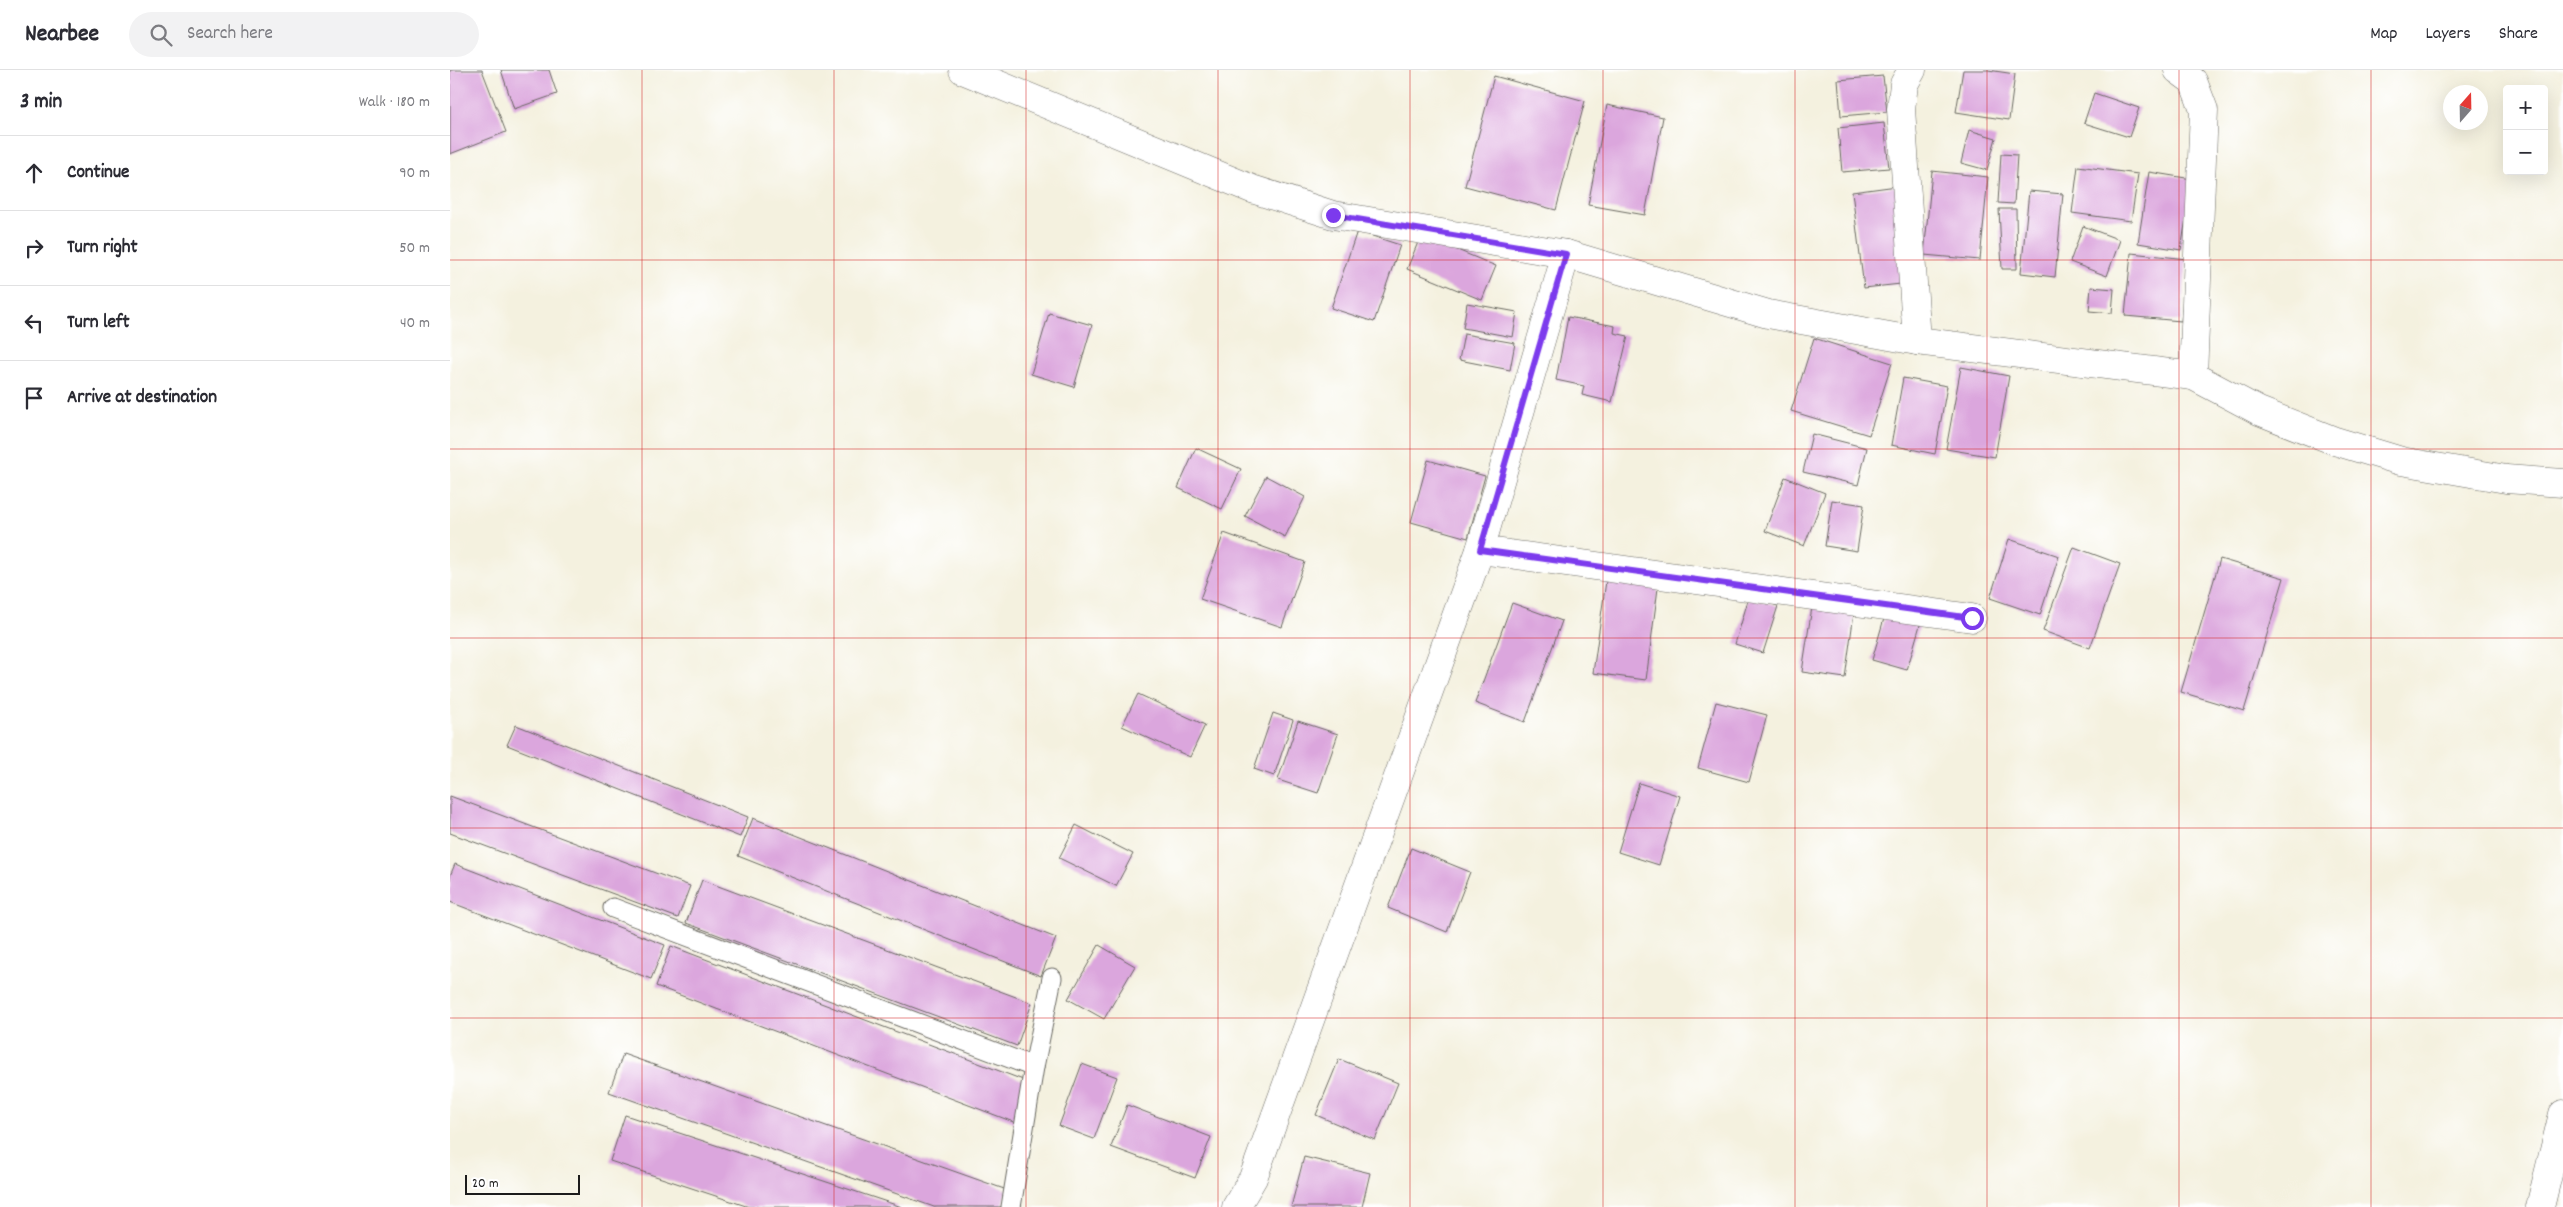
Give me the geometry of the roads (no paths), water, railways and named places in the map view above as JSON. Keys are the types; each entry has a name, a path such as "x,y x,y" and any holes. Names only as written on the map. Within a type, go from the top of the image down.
{"street":[{"path":"964,70 1244,186 1333,215 1566,254 1768,314 1917,342 2193,376 2259,411 2334,441 2401,461 2506,480 2563,483"},
{"path":"1912,70 1904,84 1901,109 1917,342"},
{"path":"2178,70 2193,81 2204,110 2193,376"},
{"path":"1236,1207 1253,1178 1480,550 1566,254"},
{"path":"1480,550 1972,618"},
{"path":"2540,1207 2562,1127"}],"lane":[{"path":"613,908 1034,1068"},
{"path":"1011,1207 1034,1068 1052,978"}]}
